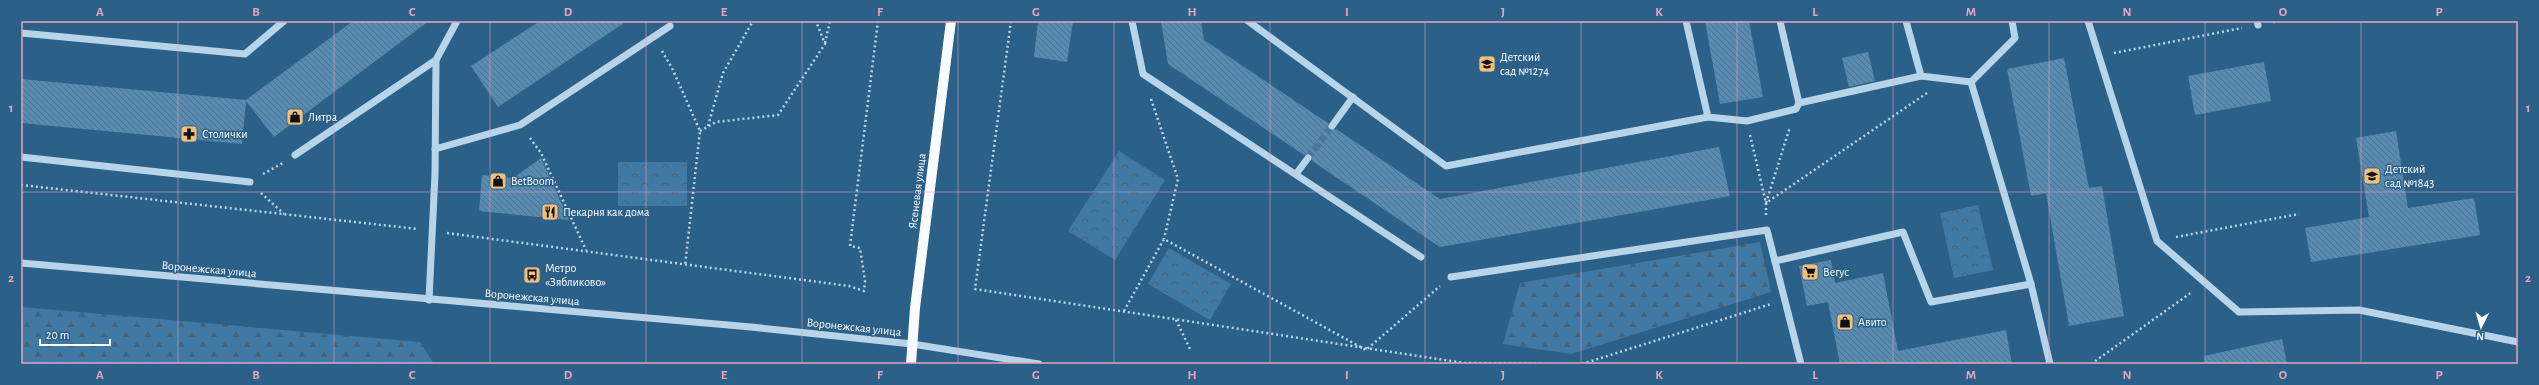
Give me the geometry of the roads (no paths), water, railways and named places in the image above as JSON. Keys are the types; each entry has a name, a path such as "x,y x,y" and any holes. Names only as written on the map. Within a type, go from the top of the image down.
{"main road":[{"name":"Ясеневая улица","path":"911,364 912,344 951,21"}],"street":[{"path":"21,33 245,54 284,21"},
{"path":"429,300 435,149 436,60 457,21"},
{"path":"1132,21 1143,74 1421,257"},
{"path":"1248,21 1446,166 1708,117 1747,121 1798,106 1921,76 1971,82"},
{"path":"1686,21 1708,117"},
{"path":"1780,21 1798,106"},
{"path":"1906,21 1921,76"},
{"path":"1971,82 2015,38 2012,21"},
{"path":"2088,21 2158,241 2239,312 2359,310 2518,342"},
{"path":"435,149 520,125 670,26"},
{"path":"295,155 436,60"},
{"path":"1971,82 2031,284 2050,364"},
{"path":"1332,126 1353,98"},
{"path":"21,157 250,182"},
{"path":"1296,174 1308,158"},
{"path":"1451,277 1767,230 1801,364"},
{"path":"1775,261 1902,232 1931,302 2031,284"},
{"name":"Воронежская улица","path":"21,263 429,300 751,327 912,344 1039,364"}],"tunnel":[{"path":"1308,158 1332,126"}],"place":[{"name":"Детский сад №1274","path":"1487,64"},
{"name":"Литра","path":"295,117"},
{"name":"Столички","path":"189,134"},
{"name":"Детский сад №1843","path":"2372,176"},
{"name":"BetBoom","path":"498,181"},
{"name":"Пекарня как дома","path":"550,212"},
{"name":"Вегус","path":"1810,272"},
{"name":"Метро «Зябликово»","path":"532,275"},
{"name":"Авито","path":"1845,322"}]}
